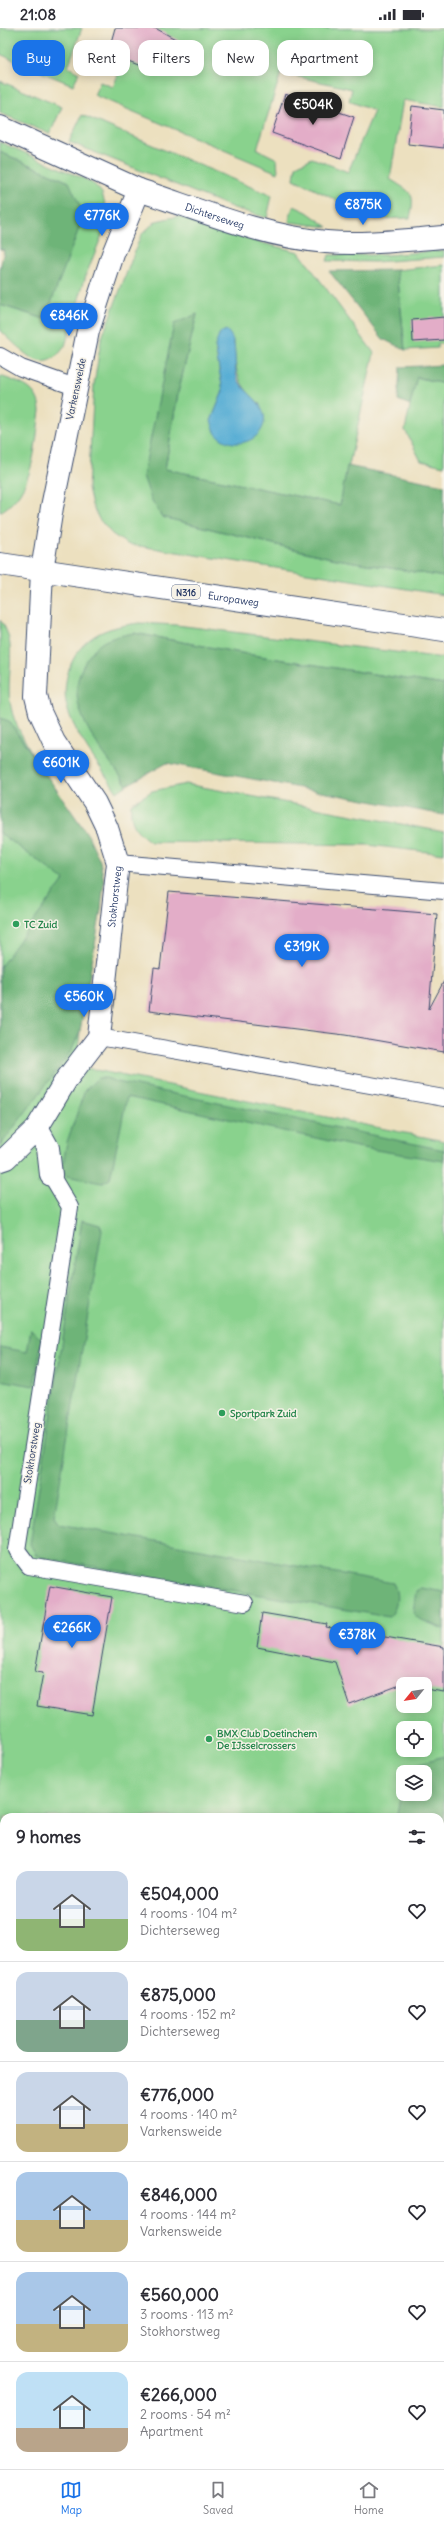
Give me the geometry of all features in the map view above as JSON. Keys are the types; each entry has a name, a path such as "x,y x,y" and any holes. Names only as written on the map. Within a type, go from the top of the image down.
{"street":[{"name":"Dichterseweg","path":"0,127 139,190 256,229 297,238 366,243 444,237"},
{"name":"Varkensweide","path":"42,571 75,387 88,331 113,254 139,190"},
{"name":"Europaweg","path":"0,564 444,630"},
{"name":"Stokhorstweg","path":"42,571 36,696 40,712 54,742 95,803 107,828 118,863 99,1037"},
{"path":"0,1160 6,1158 37,1128 66,1080 99,1037"},
{"name":"Stokhorstweg","path":"37,1128 48,1148 51,1175"}],"lane":[{"path":"0,356 21,368 75,387"},
{"path":"118,863 444,891"},
{"path":"99,1037 444,1098"},
{"name":"Stokhorstweg","path":"51,1175 70,1207 18,1550 29,1566 245,1603"}],"green space":[{"path":"0,28 82,28 78,40 73,40 73,53 68,67 73,70 73,76 78,76 73,85 51,76 65,76 65,40 12,40 12,59 0,54"},
{"path":"124,28 444,29 444,107 403,100 390,179 407,190 412,197 410,218 374,219 294,179 296,166 312,158 348,172 374,111 349,101 352,89 294,76 373,76 373,40 277,40 277,76 280,76 257,149 277,159 278,173 94,95 100,82 113,87 117,76 130,76 130,40 124,40"},
{"path":"0,81 62,107 50,134 0,113"},
{"path":"82,115 272,196 267,218 234,208 69,142"},
{"path":"0,142 87,180 95,185 102,193 108,214 106,225 86,275 65,346 56,356 47,361 39,361 31,358 0,331 0,305 45,319 69,182 0,152"},
{"path":"0,152 69,182 84,215 45,319 0,305 0,269 4,250 0,249"},
{"path":"294,206 307,212 328,227 289,222 290,214"},
{"path":"179,216 254,241 299,252 374,353 340,505 165,469 178,393 197,314 143,476 162,517 331,558 444,577 444,595 127,544 112,534 99,519 92,505 88,488 94,385 101,340 141,235 156,221","holes":["234,342 235,362 239,377 246,390 260,404 211,421 223,391 215,346"]},
{"path":"444,250 444,257 375,262 327,261 329,255 387,255"},
{"path":"444,265 444,344 438,344 438,348 405,350 397,270"},
{"path":"397,270 405,350 383,339 329,271"},
{"path":"197,314 178,393 165,469 340,505 347,466 444,485 444,577 331,558 162,517 151,499 143,476 174,324"},
{"path":"444,365 444,384 417,377 410,405 398,400 400,367"},
{"path":"0,376 15,381 32,391 39,403 40,411 31,468 26,481 20,493 11,504 0,512"},
{"path":"416,377 444,384 444,466 421,461 405,430"},
{"name":"Sportpark Zuid","path":"0,620 6,629 9,640 9,696 12,713 20,732 33,755 9,721 100,861 76,1066 444,1141 444,1813 0,1813"},
{"path":"139,623 176,625 444,658 444,685 252,655 134,633 90,731 127,785 117,792 77,732 68,711 65,689 70,667 81,648 89,640 108,630"},
{"path":"134,633 252,655 444,685 444,815 167,763 127,785 88,729 81,713 77,698 78,682 83,666 93,651 109,639"},
{"path":"0,718 9,721 88,835 100,861 104,881 101,910 80,1031 72,1050 0,1146 0,967 64,880 0,833"},
{"path":"186,784 444,832 444,854 368,845 151,842 137,830 131,817 131,804 152,791"},
{"path":"98,1078 106,1078 117,1082 444,1150 444,1161 357,1147 127,1097 110,1179 102,1183 66,1176 62,1169 67,1142 85,1090"},
{"path":"82,1220 100,1225 102,1230 54,1517 59,1524 393,1583 397,1601 392,1614 389,1617 43,1558 36,1555 30,1544"},
{"path":"31,1329 42,1340 34,1386 0,1380 0,1347 27,1352"},
{"path":"421,1588 444,1592 444,1629 419,1619 413,1613 416,1591"},
{"path":"444,1756 444,1813 397,1813 400,1801 432,1801 432,1765 414,1765"}],"water":[{"path":"226,330 233,339 237,377 244,388 259,404 264,416 264,423 257,435 251,440 237,443 223,440 217,435 211,421 223,391 215,346 220,333"}],"building":[{"path":"115,28 155,28 177,40 138,40 138,65 130,62 130,40 112,40"},
{"path":"285,94 354,117 341,158 272,133"},
{"path":"412,106 444,110 444,148 408,144"},
{"path":"444,317 444,340 413,342 412,320"},
{"path":"169,892 437,914 429,1009 444,981 444,1052 345,1035 149,1011 154,968 160,969"},
{"path":"50,1586 112,1597 92,1715 37,1706 43,1673 35,1672"},
{"path":"262,1613 327,1624 326,1627 444,1647 444,1692 432,1690 432,1677 396,1677 396,1687 349,1704 335,1662 257,1647"}],"place":[{"name":"TC Zuid","path":"16,924"},
{"name":"Sportpark Zuid","path":"222,1413"},
{"name":"BMX Club Doetinchem De IJsselcrossers","path":"209,1739"}]}
